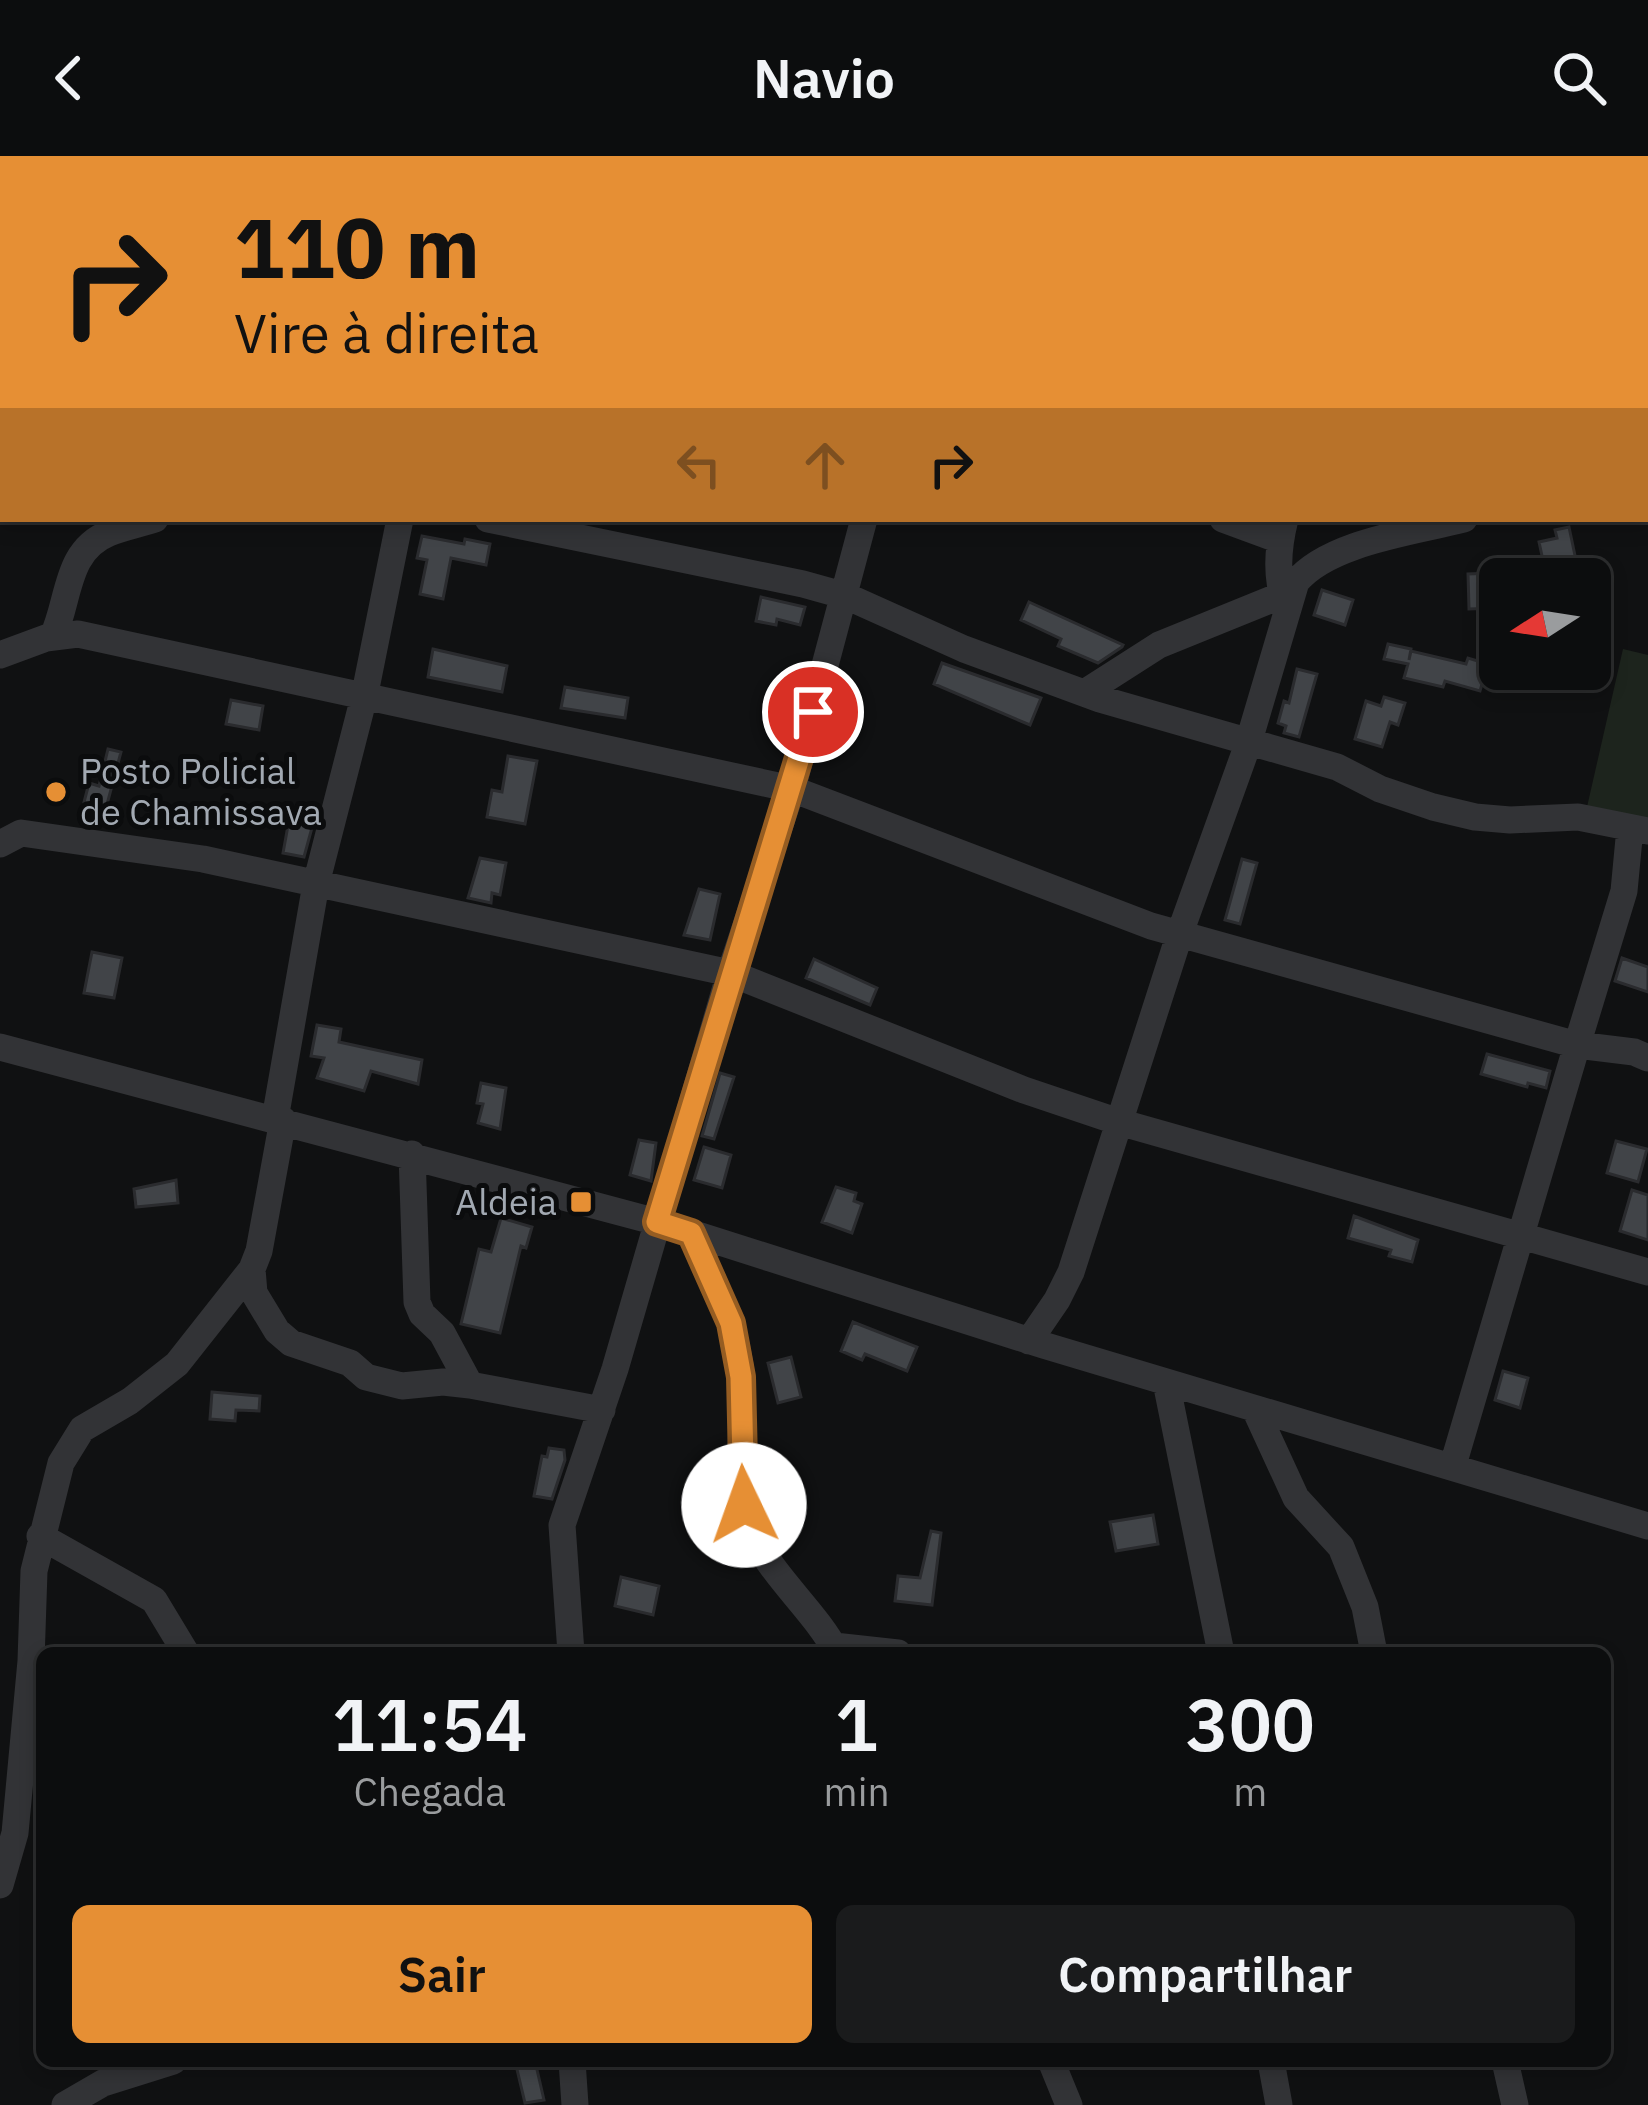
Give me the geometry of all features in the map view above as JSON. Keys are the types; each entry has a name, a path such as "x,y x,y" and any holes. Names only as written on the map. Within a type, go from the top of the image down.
{"street":[{"path":"53,636 64,614 76,559 106,534 145,522"},
{"path":"0,1885 15,1833 34,1571 40,1536 70,1443 82,1429 130,1401 177,1364 252,1269 259,1251 316,884 365,693 399,522"},
{"path":"503,522 846,596 964,649 1084,693 1337,767 1380,789 1475,817 1578,817 1639,830 1453,1465"},
{"path":"571,1647 562,1525 602,1409 730,973 792,788 863,522"},
{"path":"1239,522 1282,530 1277,559 1284,602"},
{"path":"1029,1341 1071,1272 1180,933 1247,744 1284,602 1309,567 1332,554 1453,522"},
{"path":"1084,693 1159,645 1284,602"},
{"path":"0,655 53,636 78,634 792,788 1151,926 1448,1012 1648,1058"},
{"path":"0,844 21,833 203,859 730,973 1024,1090 1119,1122 1648,1272"},
{"path":"0,1047 657,1222 1029,1341 1648,1526"},
{"path":"412,1154 417,1302 422,1314 442,1333 470,1385"},
{"path":"691,1233 731,1323 741,1377 741,1488 750,1527 766,1557 833,1647"},
{"path":"252,1269 254,1293 277,1331 291,1343 325,1352 382,1383 470,1385 602,1409"},
{"path":"1166,1382 1220,1647"},
{"path":"1255,1409 1296,1498 1326,1527 1346,1558 1365,1607 1373,1647"},
{"path":"40,1536 154,1600 182,1647"},
{"path":"65,2105 103,2083 154,2067"},
{"path":"572,2067 575,2105"},
{"path":"1053,2067 1069,2105"},
{"path":"1272,2067 1279,2105"},
{"path":"1506,2067 1514,2105"}],"shaded area":[{"path":"1623,649 1648,655 1648,821 1587,807"}],"building":[{"path":"1569,527 1576,558 1542,558 1539,542 1557,538 1555,530"},
{"path":"422,536 490,544 486,565 451,558 443,599 420,594 427,560 417,558"},
{"path":"1468,574 1479,574 1479,609 1469,609"},
{"path":"1322,590 1353,600 1345,625 1314,615"},
{"path":"761,597 805,607 800,625 777,619 776,625 756,621"},
{"path":"1029,602 1123,645 1098,663 1058,646 1061,639 1021,620"},
{"path":"1388,644 1411,649 1409,660 1411,651 1466,664 1468,658 1479,661 1480,691 1445,681 1443,687 1404,678 1408,664 1384,659"},
{"path":"433,649 507,666 502,692 428,677"},
{"path":"942,663 1041,698 1030,725 934,684"},
{"path":"1297,669 1317,674 1299,737 1284,733 1286,726 1278,723 1284,701 1289,703"},
{"path":"565,687 628,698 625,718 561,708"},
{"path":"1384,697 1405,703 1398,725 1390,722 1382,747 1355,739 1366,701 1381,706"},
{"path":"231,700 263,706 259,730 226,724"},
{"path":"108,749 121,752 105,812 83,806 89,783 99,786"},
{"path":"508,756 537,761 525,824 487,817 492,790 502,792"},
{"path":"289,820 313,824 304,857 283,853"},
{"path":"480,858 506,863 500,895 492,893 491,903 468,898"},
{"path":"1242,859 1257,863 1240,924 1225,920"},
{"path":"699,889 720,894 710,940 684,935"},
{"path":"92,952 122,958 114,998 84,993"},
{"path":"1622,958 1648,967 1648,992 1615,981"},
{"path":"814,959 877,988 870,1005 806,978"},
{"path":"317,1025 341,1029 339,1042 422,1060 418,1084 371,1071 364,1091 317,1078 324,1058 311,1056"},
{"path":"1487,1054 1550,1071 1546,1088 1481,1074"},
{"path":"720,1073 734,1077 714,1139 702,1136"},
{"path":"481,1083 506,1088 500,1129 478,1123"},
{"path":"639,1140 656,1143 651,1181 630,1175"},
{"path":"1616,1141 1647,1149 1638,1182 1607,1173"},
{"path":"704,1147 731,1155 722,1188 694,1180"},
{"path":"176,1180 178,1203 136,1207 134,1189"},
{"path":"836,1187 856,1193 854,1201 862,1204 852,1233 822,1222"},
{"path":"1632,1190 1648,1195 1648,1240 1620,1231"},
{"path":"1354,1216 1418,1240 1412,1262 1389,1256 1391,1250 1348,1238"},
{"path":"501,1218 532,1227 526,1248 521,1246 500,1333 461,1324 479,1249 491,1252"},
{"path":"853,1322 917,1347 907,1371 865,1354 862,1360 841,1351"},
{"path":"791,1357 801,1397 778,1403 768,1363"},
{"path":"1503,1371 1528,1378 1520,1408 1495,1400"},
{"path":"212,1392 260,1396 259,1411 236,1410 235,1421 210,1419"},
{"path":"549,1448 564,1450 565,1460 552,1499 534,1496 542,1456 547,1457"},
{"path":"1153,1515 1158,1544 1116,1551 1110,1522"},
{"path":"931,1531 941,1533 932,1605 895,1601 898,1576 920,1578"},
{"path":"621,1577 659,1586 653,1615 615,1606"},
{"path":"516,2067 536,2067 544,2100 525,2103"}],"place":[{"name":"Posto Policial de Chamissava","path":"56,792"},
{"name":"Aldeia","path":"581,1202"}],"route":[{"path":"744,1505 741,1377 731,1323 691,1233 657,1222 813,712"}]}
